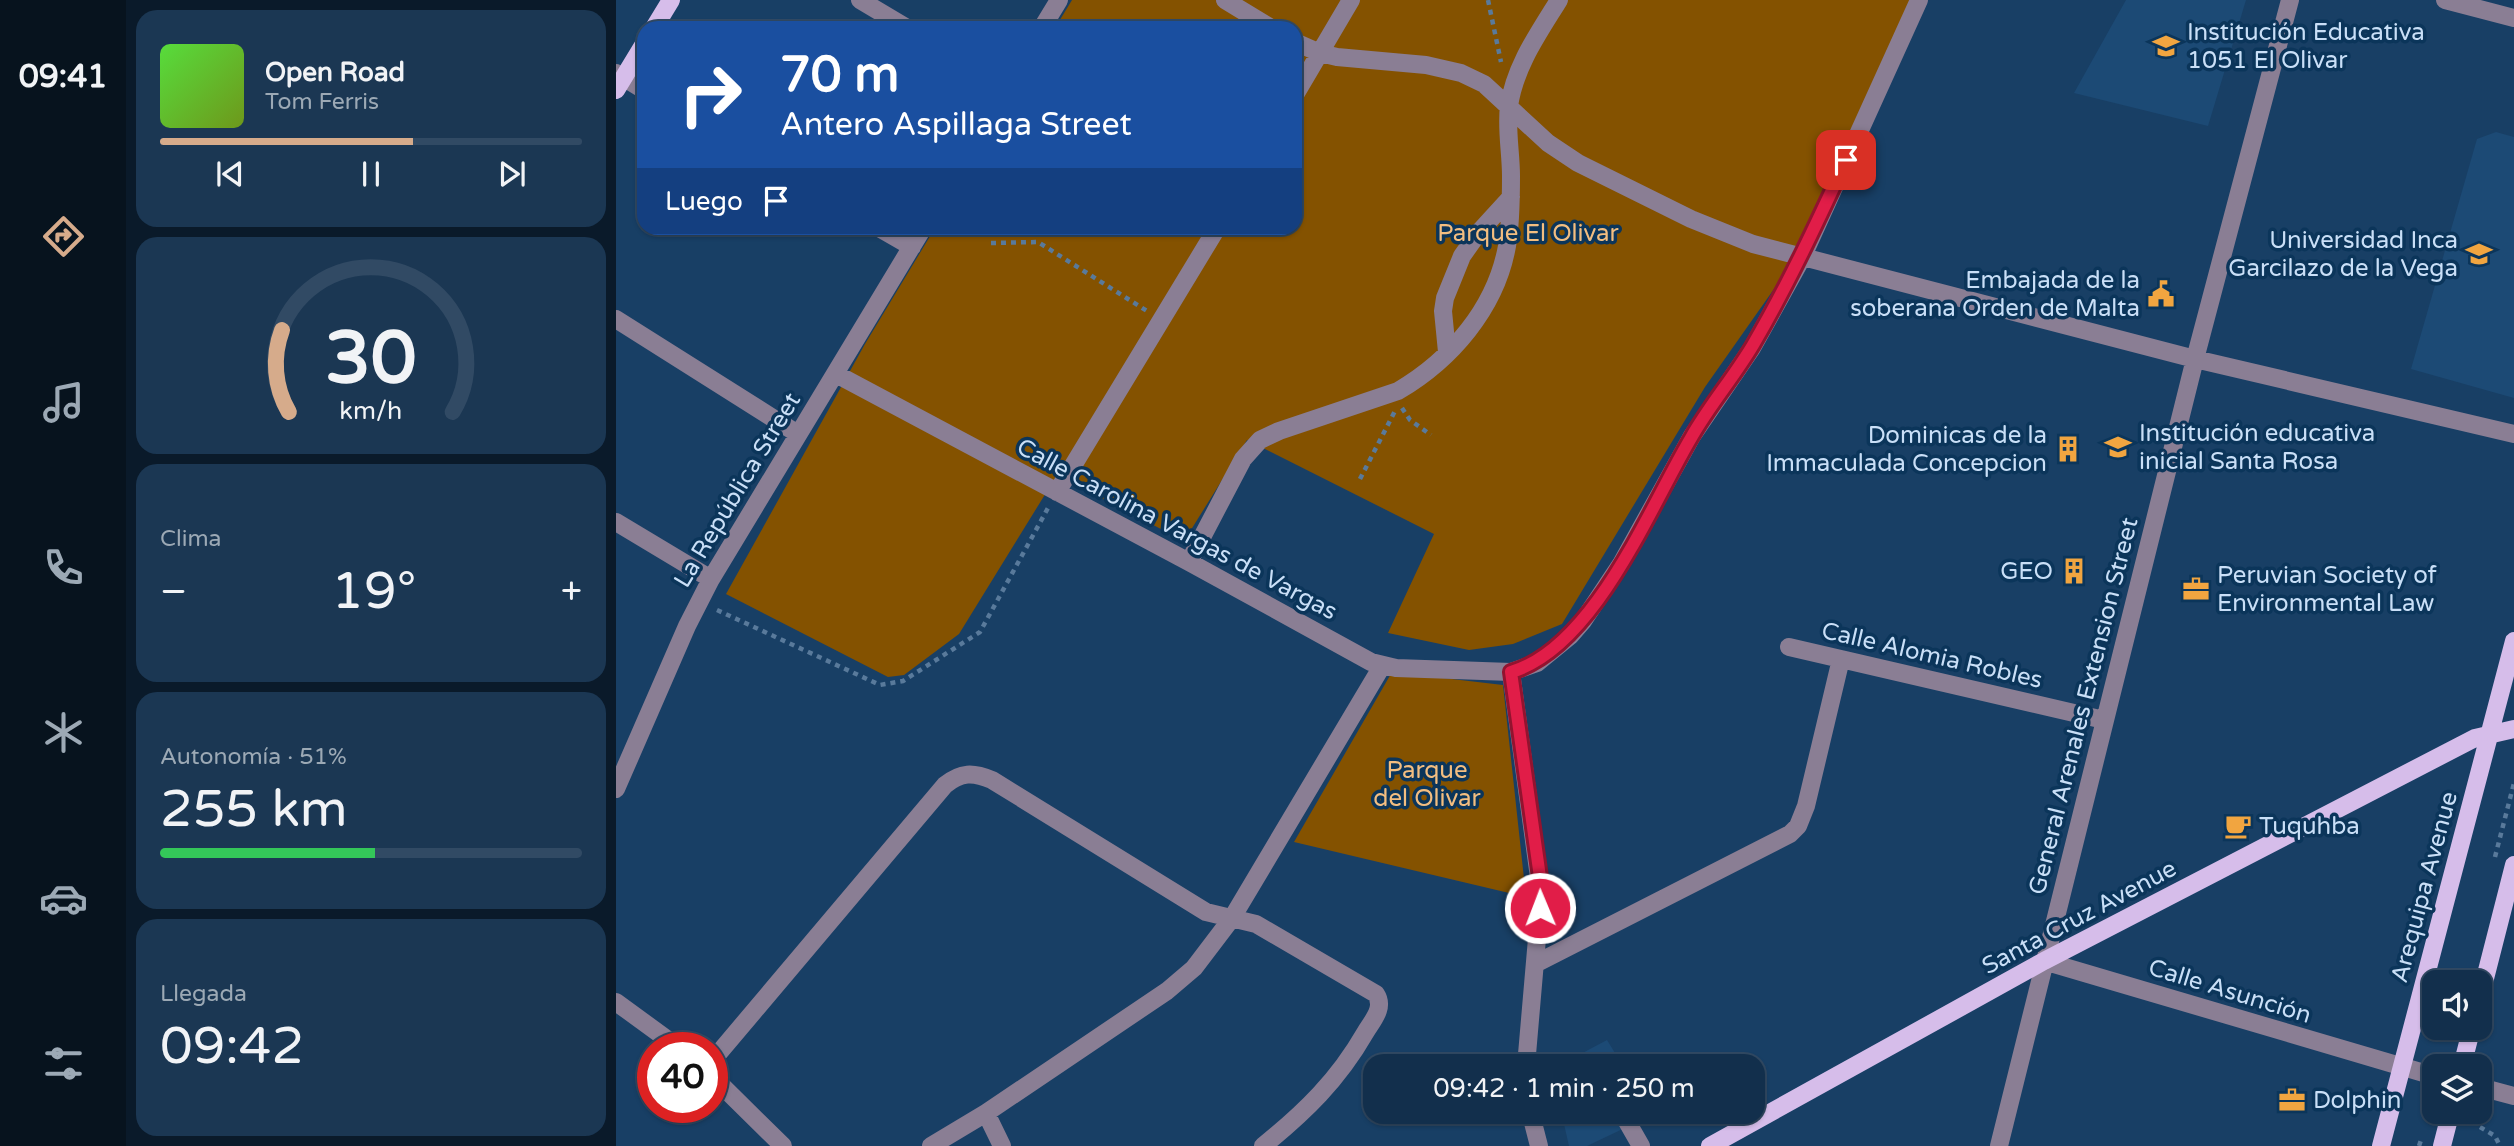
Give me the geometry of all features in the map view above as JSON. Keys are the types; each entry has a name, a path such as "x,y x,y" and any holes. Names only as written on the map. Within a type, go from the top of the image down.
{"main road":[{"path":"658,21 671,0"},
{"path":"619,80 637,54"},
{"name":"Arequipa Avenue","path":"2381,1146 2485,731 2514,641"},
{"path":"2485,731 2514,705"},
{"path":"2485,731 2514,729"},
{"name":"Santa Cruz Avenue","path":"1710,1146 2044,961 2485,731"},
{"path":"2487,970 2514,865"},
{"path":"2442,1146 2448,1124"}],"street":[{"path":"860,0 895,21"},
{"path":"1046,21 1059,0"},
{"path":"1225,0 1260,21"},
{"path":"1302,84 1351,0"},
{"path":"1189,562 1243,459 1259,440 1398,391 1447,352 1475,323 1491,295 1507,244 1511,197 1509,108 1515,82 1524,59 1559,0"},
{"path":"1526,1054 1540,908 1540,877 1511,672 1537,663 1570,636 1621,564 1692,436 1752,348 1802,258 1919,0"},
{"name":"General Arenales Extension Street","path":"1998,1146 2195,359 2290,0"},
{"path":"2445,0 2514,18"},
{"path":"1302,45 1320,53 1452,70 1484,84 1548,143 1578,163 1725,234 1802,258 2195,359 2514,434"},
{"path":"619,80 637,87"},
{"path":"1447,352 1443,311 1445,298 1471,243 1511,197"},
{"path":"891,235 912,247"},
{"name":"La República Street","path":"616,789 711,579 919,235"},
{"path":"1057,492 1213,235"},
{"path":"616,319 798,434"},
{"name":"Calle Carolina Vargas de Vargas","path":"836,374 1382,666 1511,672"},
{"path":"616,522 711,579"},
{"name":"Calle Alomia Robles","path":"1789,647 2104,720"},
{"path":"1535,964 1790,834 1798,826 1806,806 1841,659"},
{"path":"931,1146 986,1113 1183,980 1232,918 1382,666"},
{"path":"728,1042 945,785 966,773 979,775 992,780 1206,912 1256,924 1372,989 1379,999 1378,1011 1354,1052 1333,1082 1263,1146"},
{"name":"Calle Asunción","path":"2044,961 2422,1073"},
{"path":"616,1002 657,1032"},
{"path":"2492,1090 2514,1096"},
{"path":"728,1092 782,1146"},
{"path":"986,1113 1002,1146"},
{"path":"1533,1124 1539,1146"},
{"path":"1628,1124 1641,1146"}],"path":[{"path":"1488,0 1502,68"},
{"path":"991,243 1038,242 1163,320"},
{"path":"1360,479 1399,404 1410,420 1431,435"},
{"path":"699,602 880,685 903,681 980,632 1057,492"},
{"path":"2480,1126 2495,1136 2500,1146"}],"shaded area":[{"name":"Institución Educativa 1051 El Olivar","path":"2126,0 2246,0 2208,126 2074,93"},
{"name":"Universidad Inca Garcilazo de la Vega","path":"2496,132 2514,137 2514,398 2411,369 2477,139"},
{"path":"1607,1040 1616,1054 1581,1054"},
{"path":"1564,1124 1633,1124 1587,1146 1569,1146"}],"green space":[{"name":"Parque El Olivar","path":"1072,0 1914,0 1825,209 1774,289 1705,387 1562,624 1513,644 1469,650 1388,633 1434,534 1247,440 1184,541 1057,475 959,634 904,675 888,677 726,594 865,344 931,235 1302,235 1302,21 1059,21"},
{"name":"Parque del Olivar","path":"1392,672 1503,685 1526,897 1294,842"}],"place":[{"name":"Institución Educativa 1051 El Olivar","path":"2166,46"},
{"name":"Universidad Inca Garcilazo de la Vega","path":"2479,254"},
{"name":"Embajada de la soberana Orden de Malta","path":"2161,294"},
{"name":"Institución educativa inicial Santa Rosa","path":"2118,447"},
{"name":"Dominicas de la Immaculada Concepcion","path":"2068,449"},
{"name":"GEO","path":"2074,571"},
{"name":"Peruvian Society of Environmental Law","path":"2196,589"},
{"name":"Tuquhba","path":"2238,826"},
{"name":"Dolphin","path":"2292,1100"}],"route":[{"path":"1540,908 1540,877 1511,672 1537,663 1570,636 1621,564 1692,436 1752,348 1802,258 1846,160"}]}
